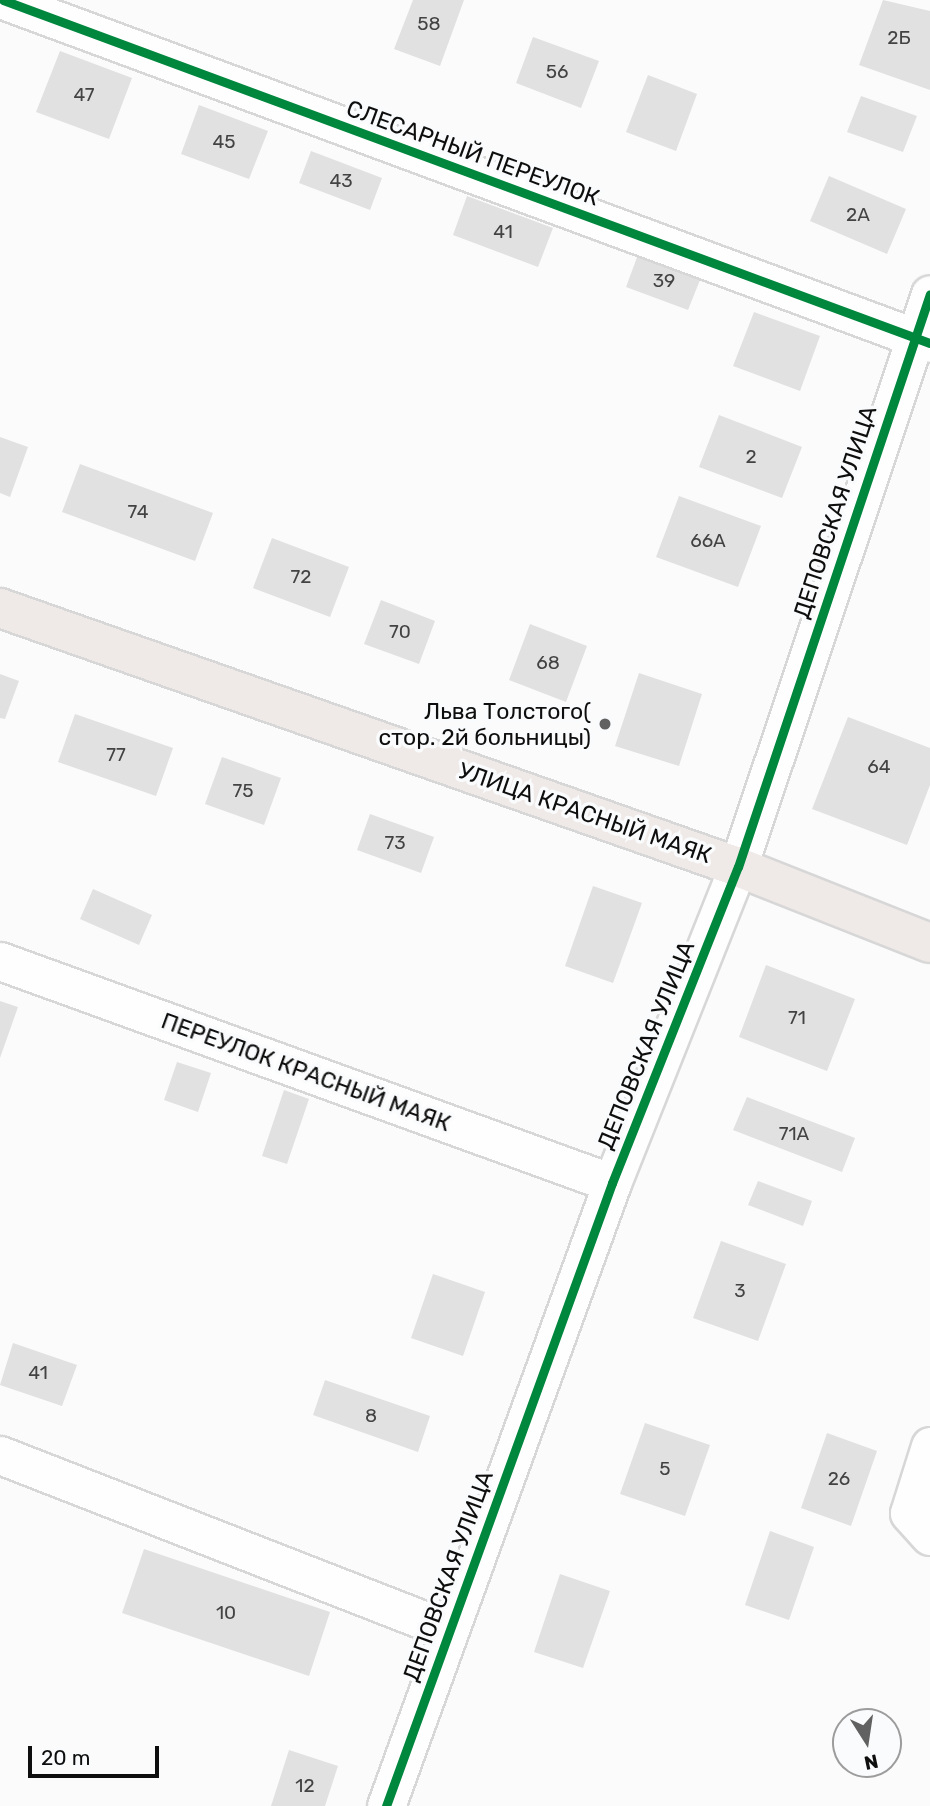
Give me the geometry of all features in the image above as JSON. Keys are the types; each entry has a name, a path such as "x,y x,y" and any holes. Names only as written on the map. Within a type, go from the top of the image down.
{"main road":[{"name":"УЛИЦА КРАСНЫЙ МАЯК","path":"0,608 738,867 930,943"}],"street":[{"name":"СЛЕСАРНЫЙ ПЕРЕУЛОК","path":"3,0 922,340"},
{"name":"ДЕПОВСКАЯ УЛИЦА","path":"386,1806 612,1183 738,867 922,340 930,294"},
{"name":"ПЕРЕУЛОК КРАСНЫЙ МАЯК","path":"0,961 612,1183"},
{"path":"930,1446 909,1513 930,1536"},
{"path":"0,1455 448,1630"}],"building":[{"path":"413,0 464,0 440,66 394,49"},
{"path":"883,0 930,11 930,90 859,65"},
{"path":"533,37 599,61 581,108 516,83"},
{"path":"60,51 132,78 109,139 36,112"},
{"path":"648,75 697,94 676,151 626,132"},
{"path":"861,96 917,116 903,152 847,132"},
{"path":"199,105 268,131 249,179 181,154"},
{"path":"311,151 382,178 370,210 299,183"},
{"path":"829,176 906,209 887,254 810,221"},
{"path":"467,196 553,228 538,267 453,235"},
{"path":"639,252 702,275 688,310 626,287"},
{"path":"754,312 820,336 800,391 733,366"},
{"path":"719,415 802,447 782,498 699,467"},
{"path":"0,437 28,447 10,497 0,493"},
{"path":"80,464 213,513 195,561 62,512"},
{"path":"679,496 761,526 738,587 656,557"},
{"path":"272,538 349,567 330,617 253,588"},
{"path":"381,600 435,621 419,664 364,644"},
{"path":"530,624 587,646 566,702 509,680"},
{"path":"639,673 702,694 679,766 615,746"},
{"path":"0,674 19,681 5,719 0,718"},
{"path":"75,714 173,748 156,796 58,762"},
{"path":"848,717 930,748 930,785 907,845 812,809"},
{"path":"222,757 281,778 264,825 205,804"},
{"path":"370,814 434,837 421,873 357,850"},
{"path":"593,886 642,903 613,983 565,966"},
{"path":"93,889 152,915 139,945 80,919"},
{"path":"766,965 855,999 827,1071 739,1037"},
{"path":"0,1001 18,1007 0,1058"},
{"path":"177,1062 211,1073 198,1112 164,1100"},
{"path":"284,1090 309,1099 287,1164 262,1156"},
{"path":"747,1097 855,1138 842,1172 733,1130"},
{"path":"758,1181 812,1201 803,1226 748,1205"},
{"path":"721,1241 786,1264 758,1341 693,1318"},
{"path":"433,1274 485,1292 463,1356 411,1338"},
{"path":"13,1343 77,1365 62,1406 0,1385"},
{"path":"325,1380 430,1416 418,1452 313,1415"},
{"path":"645,1423 710,1445 685,1516 620,1494"},
{"path":"827,1433 877,1451 851,1526 801,1508"},
{"path":"770,1531 814,1547 789,1620 745,1605"},
{"path":"144,1549 330,1612 309,1676 122,1613"},
{"path":"560,1574 610,1591 583,1668 534,1652"},
{"path":"289,1750 338,1766 325,1806 271,1806"}],"cycle path":[{"path":"3,0 930,343"},
{"path":"386,1806 612,1183 738,867 930,294"}],"place":[{"name":"Льва Толстого( стор. 2й больницы)","path":"605,724"}]}
